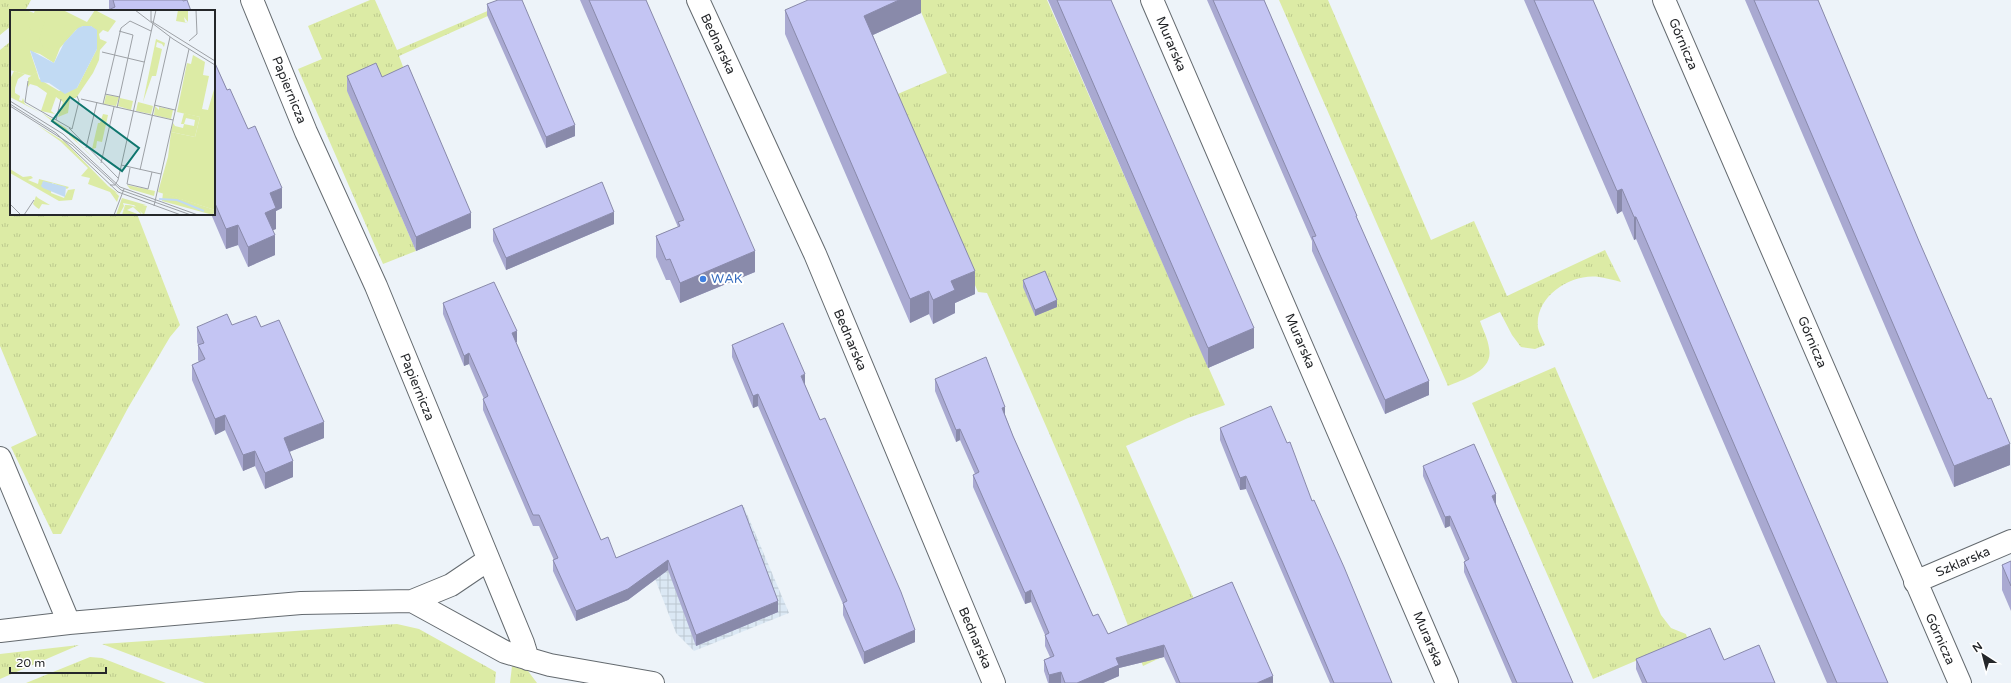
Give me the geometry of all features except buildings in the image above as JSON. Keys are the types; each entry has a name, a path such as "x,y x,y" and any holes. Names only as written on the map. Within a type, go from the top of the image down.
{"street":[{"name":"Papiernicza","path":"252,0 306,132 376,286 523,643 528,659"},
{"name":"Bednarska","path":"698,0 815,254 994,683"},
{"name":"Murarska","path":"1152,0 1447,683"},
{"name":"Górnicza","path":"1664,0 1960,683"},
{"path":"0,458 69,623"},
{"name":"Szklarska","path":"1915,582 2011,541"},
{"path":"0,631 69,623 301,603 412,601 451,585 488,560"},
{"path":"412,601 504,652 528,659 653,683"}],"shaded area":[{"path":"744,507 789,613 694,651 676,633 652,571 652,546"}],"green space":[{"path":"0,0 31,0 26,10 10,10 10,27 0,35"},
{"path":"370,0 375,0 397,50 506,3 510,6 399,56 408,80 376,78 347,90 416,251 383,264 298,69 322,59 308,26"},
{"path":"916,0 1047,0 1225,405 1188,418 1126,446 1198,608 1150,628 1162,657 1143,666 1107,571 1028,385 987,293 978,292 893,96 947,73"},
{"path":"1279,0 1328,0 1431,240 1474,221 1507,296 1605,250 1621,282 1602,277 1588,277 1566,283 1556,289 1542,306 1538,317 1538,328 1545,345 1535,349 1521,347 1512,335 1500,312 1480,321 1487,338 1489,356 1487,363 1476,373 1448,386"},
{"path":"10,42 10,215 137,215 180,325 170,337 128,408 61,534 53,534 11,447 37,435 0,346 0,50"},
{"path":"1555,367 1661,615 1671,628 1686,634 1688,641 1593,679 1472,403"},
{"path":"397,624 419,629 496,672 495,683 205,683 102,644"},
{"path":"79,645 0,679 0,654"},
{"path":"90,657 102,658 166,683 26,683"},
{"path":"512,666 528,671 537,683 510,683"}],"place":[{"name":"WAK","path":"703,279"}]}
